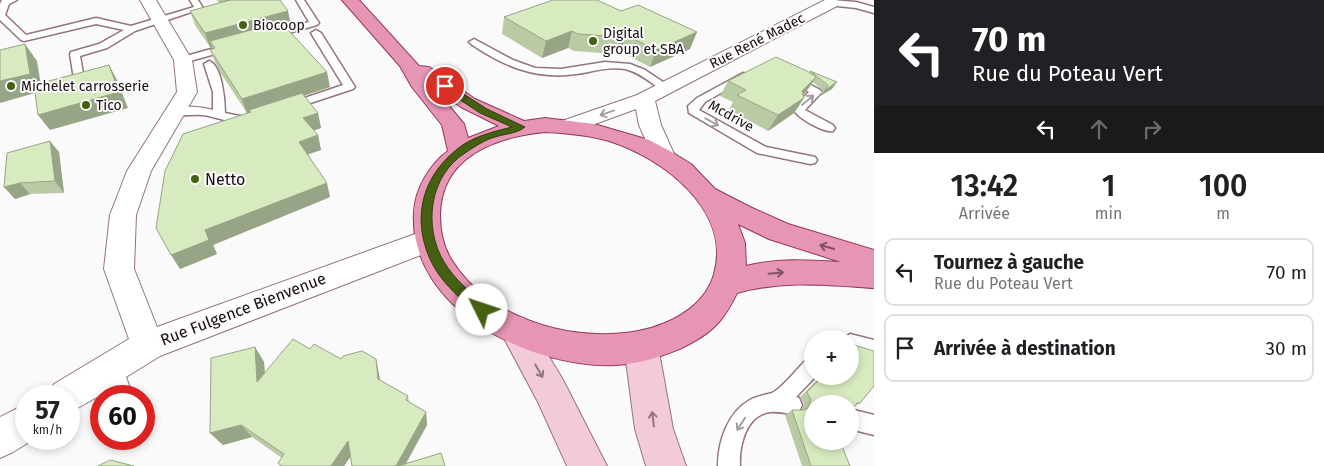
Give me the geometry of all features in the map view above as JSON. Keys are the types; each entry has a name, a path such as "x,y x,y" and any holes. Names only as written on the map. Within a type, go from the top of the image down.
{"main road":[{"path":"350,0 408,64 419,83 453,124 460,152"},
{"path":"408,64 437,80 468,102 520,127"},
{"path":"570,126 618,136 663,156 695,181 721,216 730,238 732,260 728,283 712,311 682,333 641,346 617,350 591,349 556,343 515,329 482,310 457,288 439,264 429,240 426,213 430,189 442,168 460,152 488,136 520,127 570,126"},
{"path":"708,196 779,232 874,261"},
{"path":"728,283 762,274 797,271 874,276"},
{"path":"515,329 550,390 587,466"},
{"path":"641,346 654,429 666,466"}],"street":[{"name":"Rue René Madec","path":"570,126 644,99 831,3"},
{"path":"148,345 118,269 123,215 139,171 187,92 183,60 157,15"},
{"path":"644,99 650,125 663,156"},
{"name":"Rue Fulgence Bienvenue","path":"80,392 111,384 148,345 429,240"},
{"path":"0,439 15,429"}],"lane":[{"path":"13,0 5,2 0,15 24,38 96,21 132,29"},
{"path":"79,79 75,54 103,46 157,15 204,8 194,0"},
{"path":"258,39 314,23 300,0"},
{"name":"Rue René Madec","path":"831,3 856,5 874,10"},
{"path":"157,15 193,20"},
{"path":"175,112 202,111 246,121 349,87 316,33"},
{"path":"474,42 498,59 514,66 541,72 574,72 605,64 628,66 666,88"},
{"path":"183,60 239,44"},
{"path":"210,64 218,92 219,115"},
{"name":"Mcdrive","path":"753,70 701,100 694,106 693,111 762,150 810,160"},
{"path":"782,73 804,83 816,92 800,108 800,112 829,128"},
{"path":"859,344 874,348"},
{"path":"729,466 728,455 732,438 744,418 758,406 785,403 804,378"},
{"path":"859,421 874,425"}],"building":[{"path":"230,0 280,0 288,11 205,33 190,11"},
{"path":"553,0 597,0 621,11 638,5 697,32 656,50 626,35 621,37 578,34 572,31 546,41 504,17"},
{"path":"281,22 327,72 242,99 210,50 215,48 210,41"},
{"path":"25,44 30,74 0,81 0,50"},
{"path":"776,57 816,77 802,91 804,98 778,115 737,95 746,90 728,81"},
{"path":"109,65 119,92 38,115 34,85"},
{"path":"810,71 837,82 825,90 828,85"},
{"path":"302,93 318,113 303,118 318,135 299,142 327,183 205,230 209,240 171,255 156,228 165,171 183,134"},
{"path":"50,141 55,181 20,183 4,187 7,153"},
{"path":"293,339 310,349 314,344 341,359 343,356 362,351 376,359 378,379 408,396 406,400 426,412 396,466 352,466 348,441 331,466 282,466 278,463 284,454 241,425 210,433 211,358 255,347 257,382"},
{"path":"859,347 874,351 874,386 860,403 859,395 808,395 807,392 814,385 859,385"},
{"path":"792,410 804,410 804,445"},
{"path":"806,450 844,450 850,466 811,466"},
{"path":"441,453 445,466 398,466"},
{"path":"110,460 134,466 98,466"}],"place":[{"name":"Biocoop","path":"243,25"},
{"name":"Digital group et SBA","path":"593,41"},
{"name":"Michelet carrosserie","path":"11,86"},
{"name":"Tico","path":"86,105"},
{"name":"Netto","path":"195,179"}],"route":[{"path":"445,86 483,111 520,127 488,136 460,152 442,168 430,189 426,213 429,240 439,264 457,288 482,310"}]}
